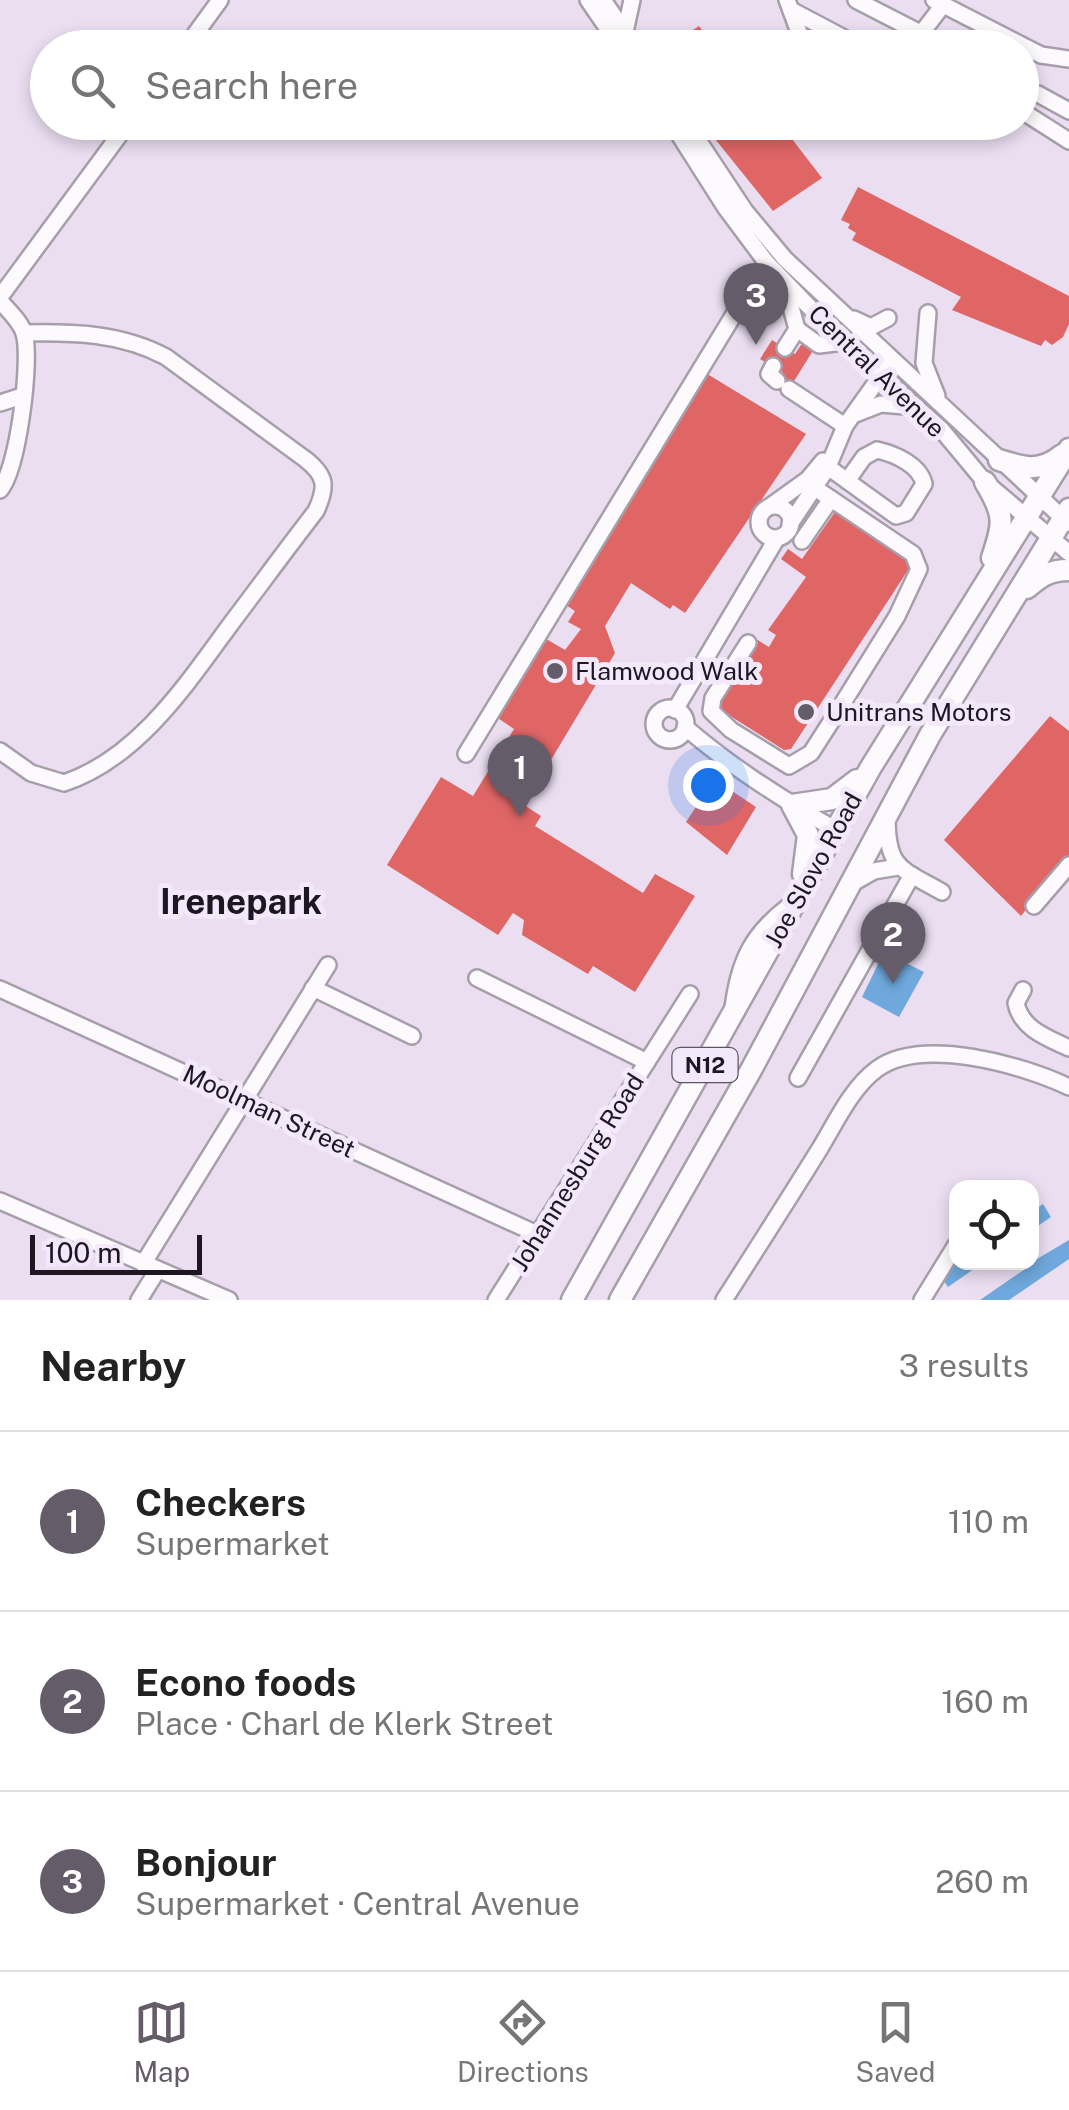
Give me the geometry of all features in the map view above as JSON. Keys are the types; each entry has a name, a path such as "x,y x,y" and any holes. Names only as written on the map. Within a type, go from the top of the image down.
{"highway":[{"path":"999,460 1041,468 1069,449"},
{"name":"Joe Slovo Road","path":"572,1300 872,767 1069,449"},
{"path":"980,594 1002,521 997,502 984,482"},
{"name":"Joe Slovo Road","path":"620,1300 751,1070 887,812 972,664 1067,517"},
{"path":"1011,602 1041,576 1069,570"},
{"path":"796,899 808,835 792,805 832,799 872,767"},
{"path":"836,830 859,828 887,812"}],"street":[{"path":"198,30 220,0"},
{"path":"588,0 614,30"},
{"path":"625,30 632,0"},
{"path":"605,3 623,6 632,0"},
{"path":"856,0 914,30"},
{"path":"924,30 938,2 987,30"},
{"path":"605,3 618,30"},
{"path":"789,5 798,30"},
{"path":"789,5 833,30"},
{"path":"1039,55 1069,59"},
{"path":"1039,95 1069,111"},
{"path":"1039,122 1069,141"},
{"path":"0,490 14,460 26,345 24,333 0,299 117,140"},
{"name":"Central Avenue","path":"683,140 724,206 766,262 843,342 942,429 984,482 1069,553"},
{"name":"Central Avenue","path":"698,140 765,238 999,460 1067,517"},
{"path":"466,754 766,262"},
{"path":"784,281 796,329 819,345 843,342"},
{"path":"822,296 864,326 880,326 888,318"},
{"path":"928,313 925,370 942,406"},
{"path":"785,348 796,329"},
{"path":"0,751 31,774 64,782 103,763 133,739 169,708 316,510 326,490 314,466 144,345 82,332 24,333"},
{"path":"772,537 786,533 828,467 848,421 892,360"},
{"path":"780,379 848,421"},
{"path":"0,403 22,396"},
{"path":"848,421 881,404 917,406"},
{"path":"772,537 761,528 760,519 808,479 836,444"},
{"path":"828,467 848,482 896,516 906,513 924,484 921,474 908,463 877,450 864,457 848,482"},
{"path":"748,643 710,706 713,715 782,765 789,766 806,757 836,714 916,580 918,562 913,554 816,488"},
{"path":"802,541 831,499"},
{"path":"770,508 785,510 790,524"},
{"path":"772,537 762,566 690,686 681,722 711,750 836,830"},
{"path":"727,760 743,738"},
{"path":"887,812 887,848 905,871 942,892"},
{"path":"1034,906 1069,865"},
{"path":"848,886 874,871 905,871"},
{"path":"798,1078 905,871"},
{"path":"139,1300 150,1267 243,1098 328,965"},
{"path":"478,978 647,1062"},
{"path":"313,988 412,1036"},
{"name":"Moolman Street","path":"0,989 538,1234"},
{"path":"1022,990 1016,1003 1024,1020 1041,1035 1069,1048"},
{"name":"Johannesburg Road","path":"496,1300 690,994"},
{"path":"724,1300 850,1100 879,1068 902,1058 926,1054 970,1058 1014,1065 1069,1087"},
{"path":"0,1201 229,1300"},
{"path":"922,1300 949,1256"}],"building: Shops":[{"path":"716,140 793,140 822,178 773,211"},
{"path":"858,187 1069,296 1069,324 1063,337 1052,345 1045,340 1041,346 952,310 961,297 852,240 856,233 841,220"},
{"path":"772,340 795,354 803,342 814,349 786,394 774,386 783,372 760,359"},
{"name":"Flamwood Walk","path":"704,372 806,434 685,613 673,605 670,609 631,583 605,626 615,653 524,805 541,816 535,826 643,893 655,874 695,896 635,992 593,966 588,974 522,935 524,920 513,913 498,935 387,865 441,777 473,796 514,729 486,710 500,692 494,689 531,630 565,650 581,629 568,622 575,611 557,599 587,552 582,549 644,450"},
{"name":"Flamwood Walk","path":"835,512 914,561 791,749 784,750 716,707 714,701 753,637 769,647 776,635 768,630 806,577 781,559 788,549 802,559"},
{"path":"1050,716 1069,731 1069,855 1021,916 944,840"},
{"path":"714,779 756,807 727,855 686,822"}],"building: Schools":[{"path":"884,952 924,972 899,1017 862,997"},
{"path":"1043,1204 1051,1217 1039,1225 1039,1207"},
{"path":"1069,1240 1069,1259 1009,1300 980,1300 1024,1270 1039,1270 1039,1257"},
{"path":"949,1268 972,1270 948,1287 940,1275"}],"place":[{"name":"Bonjour","path":"756,345"},
{"name":"Flamwood Walk","path":"555,671"},
{"name":"Unitrans Motors","path":"806,712"},
{"name":"Checkers","path":"520,817"},
{"name":"Econo foods","path":"893,984"}],"district":[{"name":"Irenepark","path":"241,902"}]}
